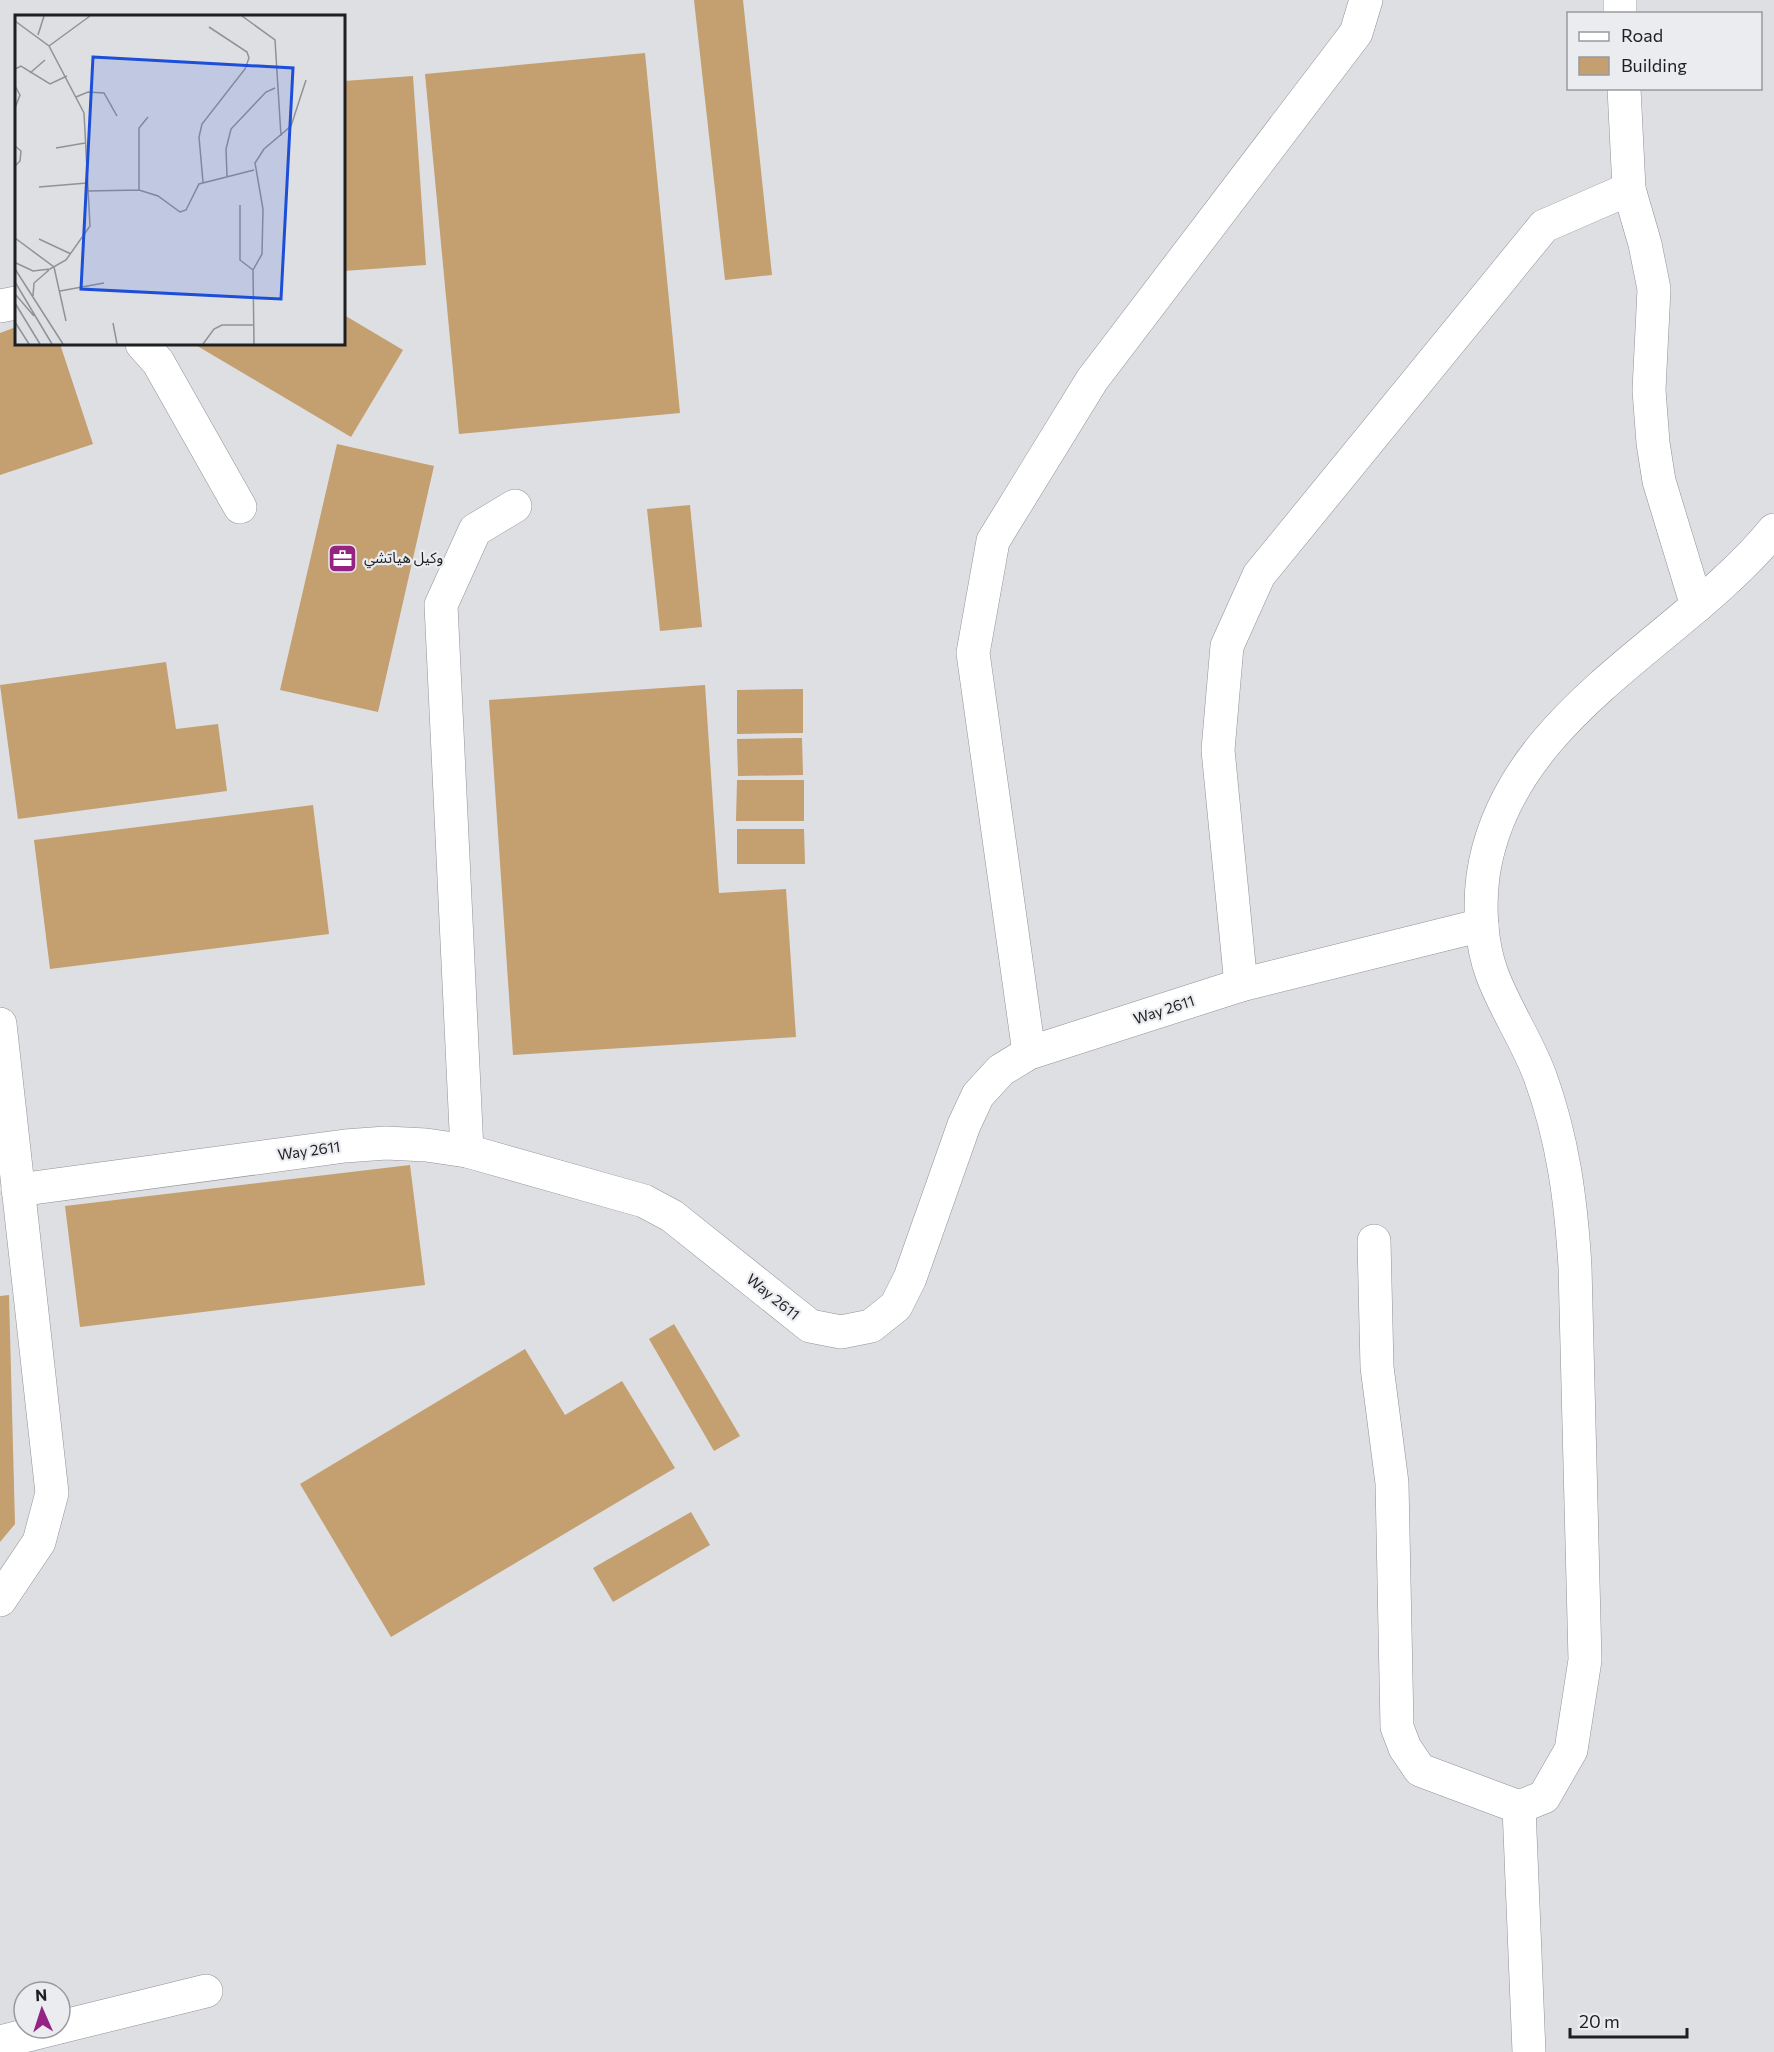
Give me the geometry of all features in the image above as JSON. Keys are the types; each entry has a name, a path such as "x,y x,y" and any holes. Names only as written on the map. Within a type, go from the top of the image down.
{"street":[{"path":"1029,1053 973,652 993,541 1092,380 1356,33 1366,0"},
{"path":"1624,90 1629,189 1645,244 1654,290 1649,390 1658,471 1697,606"},
{"path":"1241,985 1218,750 1227,646 1259,575 1545,226 1629,189"},
{"path":"0,306 15,303"},
{"path":"143,345 158,362 240,507"},
{"path":"467,1151 441,605 475,530 515,506"},
{"path":"1374,1241 1377,1367 1392,1483 1397,1727 1405,1748 1420,1770 1519,1807 1544,1797 1570,1750 1585,1660 1575,1267 1571,1202 1559,1138 1539,1075 1492,973 1482,925 1481,890 1486,856 1497,823 1525,771 1557,729 1624,666 1750,560 1774,530"},
{"name":"Way 2611","path":"18,1190 366,1145 426,1145 467,1151 644,1202 672,1216 810,1326 841,1332 872,1326 896,1306 910,1278 964,1125 978,1095 1001,1070 1029,1053 1241,985 1482,925"},
{"path":"0,1024 5,1119 18,1190 52,1493 39,1542 0,1600"},
{"path":"1519,1807 1529,2052"},
{"path":"72,2024 206,1991"}],"building":[{"path":"694,0 743,0 772,275 725,280"},
{"path":"645,53 680,413 459,434 425,74"},
{"path":"413,76 426,265 345,271 345,81"},
{"path":"345,316 403,350 351,437 196,345 345,345"},
{"path":"15,327 15,345 60,345 93,444 0,475 0,333"},
{"path":"337,444 434,466 378,712 280,690"},
{"path":"690,505 702,627 660,631 647,509"},
{"path":"166,662 176,729 218,724 227,791 18,819 0,685"},
{"path":"705,685 719,893 786,889 796,1037 513,1055 489,700"},
{"path":"803,689 803,733 737,734 737,690"},
{"path":"802,738 803,775 738,776 737,739"},
{"path":"737,780 804,780 804,821 736,821"},
{"path":"313,805 329,934 50,969 34,840"},
{"path":"737,829 804,829 805,864 737,864"},
{"path":"410,1165 425,1285 80,1327 65,1206"},
{"path":"9,1295 15,1524 0,1542 0,1296"},
{"path":"674,1324 740,1436 714,1451 649,1339"},
{"path":"525,1349 565,1415 622,1381 675,1468 391,1637 300,1484"},
{"path":"691,1512 710,1545 613,1602 593,1568"}],"place":[{"name":"وكيل هياتشي","path":"343,558"}]}
